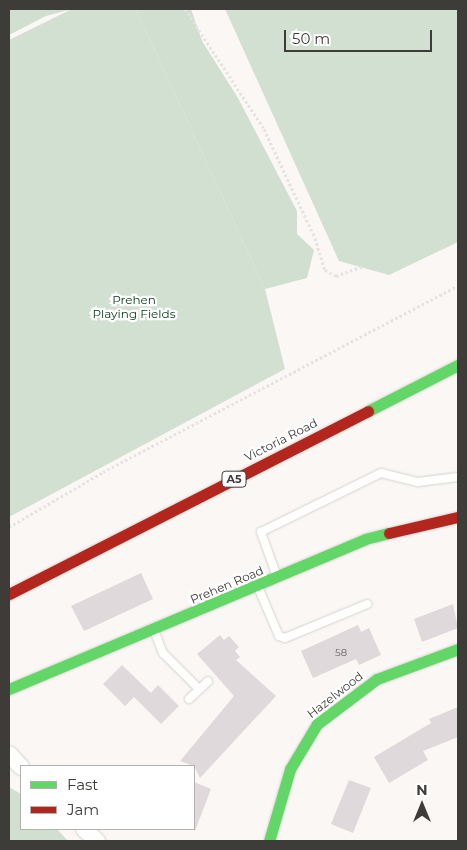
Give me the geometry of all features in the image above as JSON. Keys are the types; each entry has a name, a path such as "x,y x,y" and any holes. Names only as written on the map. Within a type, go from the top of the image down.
{"main road":[{"name":"Victoria Road","path":"9,594 458,365"},
{"name":"Prehen Road","path":"9,689 278,578 365,539 458,516"},
{"name":"Hazelwood","path":"269,841 290,769 317,724 377,680 458,649"}],"street":[{"path":"9,754 20,766"},
{"path":"85,830 97,841"}],"lane":[{"path":"278,578 261,532 381,473 418,482 458,477"},
{"path":"258,586 279,636 285,638 367,604"},
{"path":"154,630 163,653 199,689"},
{"path":"189,699 208,681"}],"path":[{"path":"185,9 264,129 315,238 325,270 336,276 364,266"},
{"path":"9,527 103,472 458,286"}],"green space":[{"path":"9,9 72,9 46,16 9,35"},
{"name":"Prehen Playing Fields","path":"72,9 136,9 265,289 285,369 9,517 9,40"},
{"path":"136,9 191,9 202,41 238,98 297,211 297,234 314,250 307,278 265,289"},
{"path":"225,9 458,9 458,242 389,275 339,261"},
{"path":"9,787 20,793 20,830 58,830 68,841 9,841"}],"building":[{"path":"141,573 153,599 84,631 71,606"},
{"path":"453,604 458,628 422,642 414,619"},
{"path":"358,625 361,632 369,628 381,655 359,665 356,659 313,678 301,651"},
{"path":"220,635 224,640 229,636 239,647 235,651 240,657 236,660 276,696 200,778 195,765 180,761 234,696 197,654"},
{"path":"122,665 151,693 158,685 179,706 161,724 134,697 125,706 103,684"},
{"path":"458,707 458,737 423,751 428,760 389,783 374,757 431,723 429,719"},
{"path":"349,780 371,788 353,833 331,824"},
{"path":"195,782 211,789 194,830"}],"traffic: fast":[{"path":"368,411 458,365"},
{"path":"9,689 365,539 389,533"},
{"path":"269,841 290,769 317,724 377,679 458,649"}],"traffic: jam":[{"path":"9,594 368,411"},
{"path":"389,533 458,517"}]}
